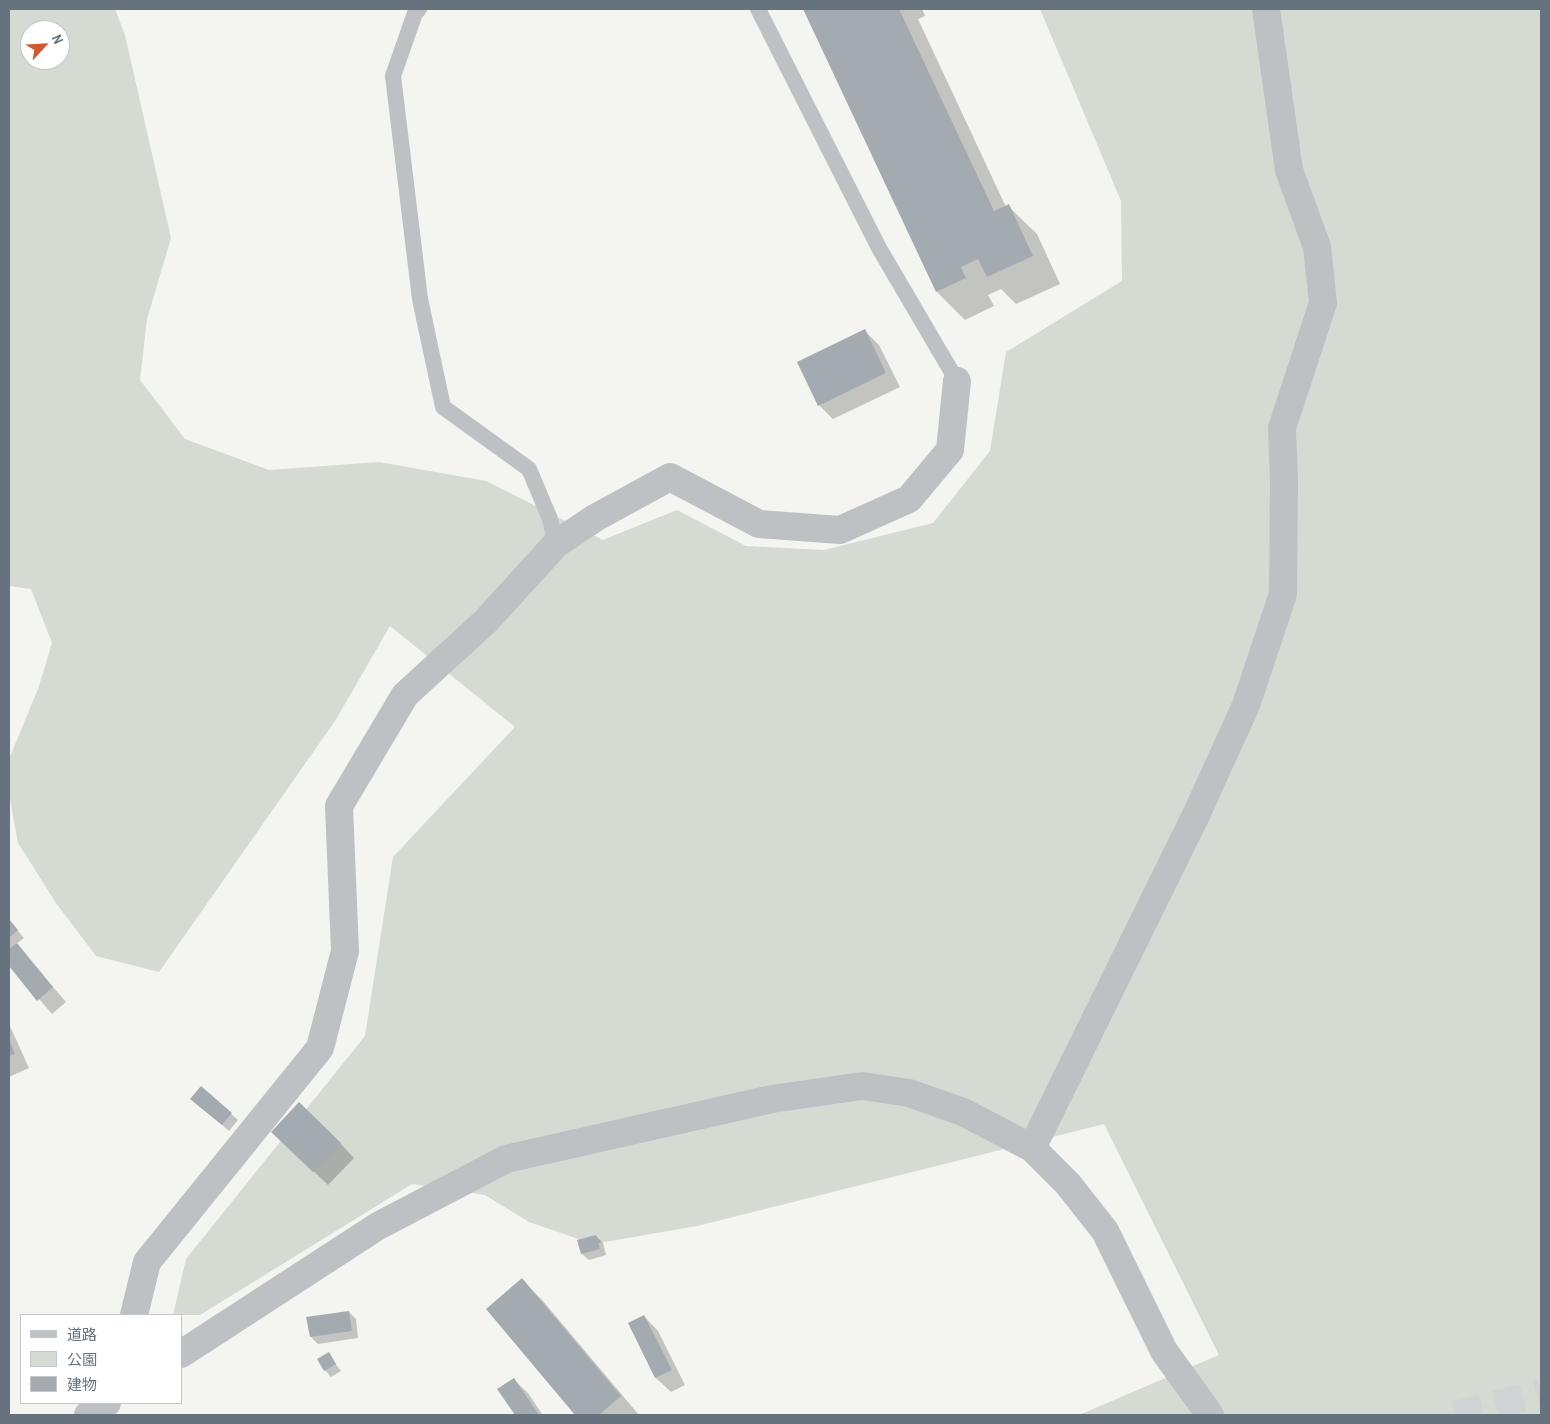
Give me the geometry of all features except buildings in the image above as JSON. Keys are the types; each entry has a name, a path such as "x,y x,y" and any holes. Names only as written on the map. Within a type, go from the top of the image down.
{"street":[{"path":"1032,1148 1196,815 1246,705 1283,594 1284,480 1282,428 1323,304 1317,247 1289,170 1266,9"},
{"path":"134,1314 147,1262 320,1048 345,951 339,806 405,695 486,621 556,544 595,518 670,477 759,524 840,530 909,499 950,450 957,381"},
{"path":"182,1353 378,1226 506,1159 772,1099 862,1086 910,1093 963,1112 1032,1148 1068,1184 1105,1231 1164,1351 1210,1415"},
{"path":"88,1415 105,1404"}],"lane":[{"path":"419,9 415,14 393,76 420,299 443,407 529,469 550,519 556,544"},
{"path":"758,9 879,248 957,381"}],"green space":[{"path":"9,9 115,9 125,35 171,238 147,319 140,380 185,439 269,470 379,462 486,481 603,540 677,510 746,546 824,550 933,523 990,451 1006,352 1122,281 1121,201 1040,9 1541,9 1541,1415 1079,1415 1219,1355 1104,1124 697,1226 593,1244 529,1222 485,1195 412,1184 200,1315 173,1314 186,1259 365,1036 393,857 515,727 390,626 335,721 159,972 96,956 56,903 18,843 9,794 9,759 38,689 52,643 31,589 9,586"}],"tunnel":[{"path":"1455,1415 1541,1393"}]}
